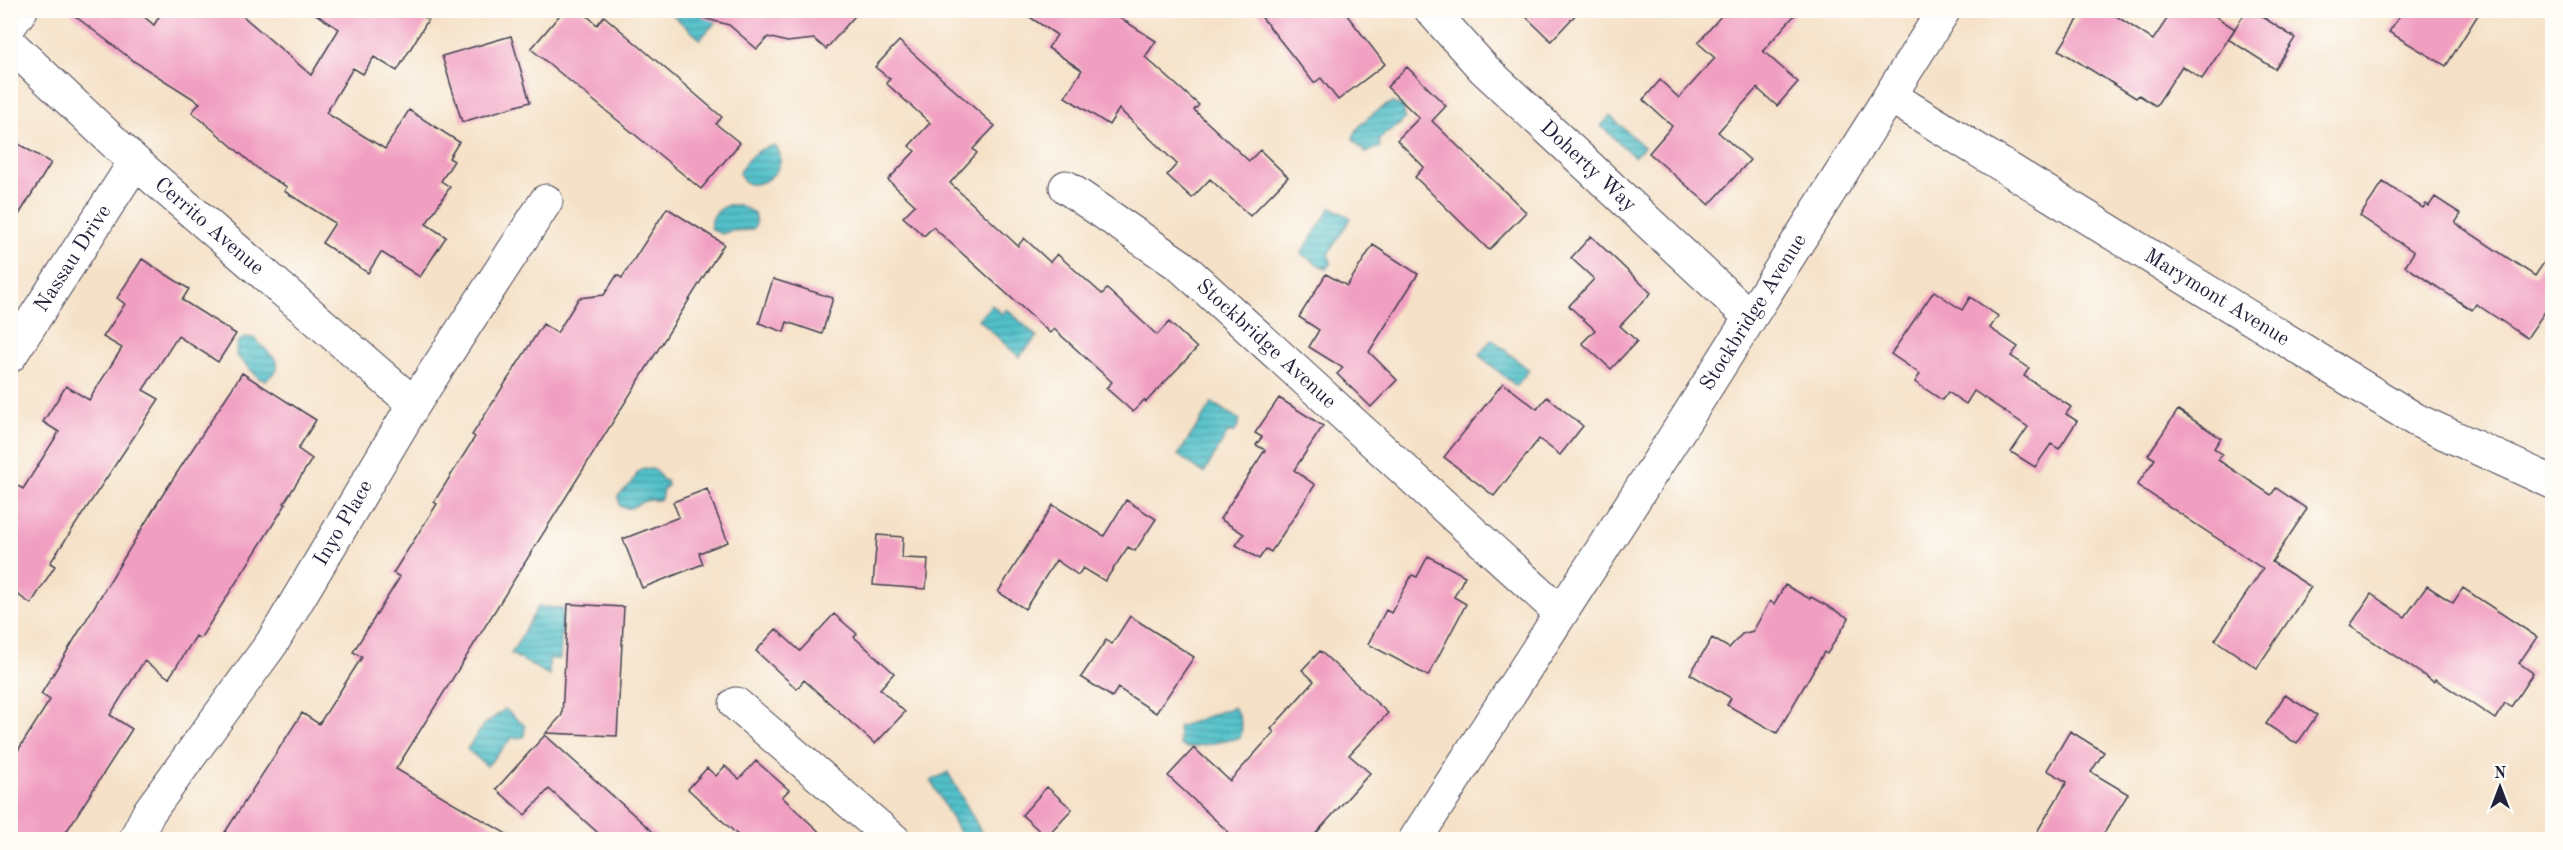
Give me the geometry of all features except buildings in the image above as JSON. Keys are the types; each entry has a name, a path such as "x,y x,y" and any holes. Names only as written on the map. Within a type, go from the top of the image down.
{"street":[{"path":"10,26 21,10"},
{"name":"Doherty Way","path":"1431,10 1484,69 1750,317"},
{"name":"Stockbridge Avenue","path":"1415,840 1944,10"},
{"name":"Cerrito Avenue","path":"10,44 135,162 414,404"},
{"name":"Marymont Avenue","path":"1890,96 2416,420 2553,482"},
{"name":"Nassau Drive","path":"10,356 135,162"},
{"name":"Stockbridge Avenue","path":"1066,187 1181,267 1561,613"},
{"name":"Inyo Place","path":"135,840 149,812 272,643 414,404 546,201"},
{"path":"736,704 894,840"}],"water":[{"path":"668,11 704,11 716,22 700,39"},
{"path":"1392,103 1403,106 1405,118 1382,137 1379,141 1380,147 1366,153 1353,139 1358,128 1380,109"},
{"path":"1610,116 1644,147 1634,157 1601,126"},
{"path":"771,146 776,147 780,154 780,162 773,175 759,183 744,182 739,173 745,164 756,152"},
{"path":"728,205 739,205 754,213 756,223 754,228 722,234 712,230 711,221 717,212"},
{"path":"1331,207 1351,218 1328,254 1331,262 1326,269 1301,254"},
{"path":"992,305 1002,314 1007,309 1037,337 1019,357 978,319"},
{"path":"245,337 254,338 277,361 277,370 266,380 260,379 236,355 237,343"},
{"path":"1492,339 1529,370 1516,386 1479,355"},
{"path":"1212,403 1240,420 1235,432 1228,432 1204,473 1178,455"},
{"path":"644,468 656,470 667,482 668,486 663,489 661,499 645,501 630,508 620,506 618,496"},
{"path":"538,607 563,608 560,659 549,659 549,675 511,654"},
{"path":"1233,707 1241,721 1240,738 1187,748 1180,745 1178,727"},
{"path":"505,709 525,726 524,737 512,738 487,766 467,749 483,726"},
{"path":"948,772 984,837 963,839 931,781"}]}
